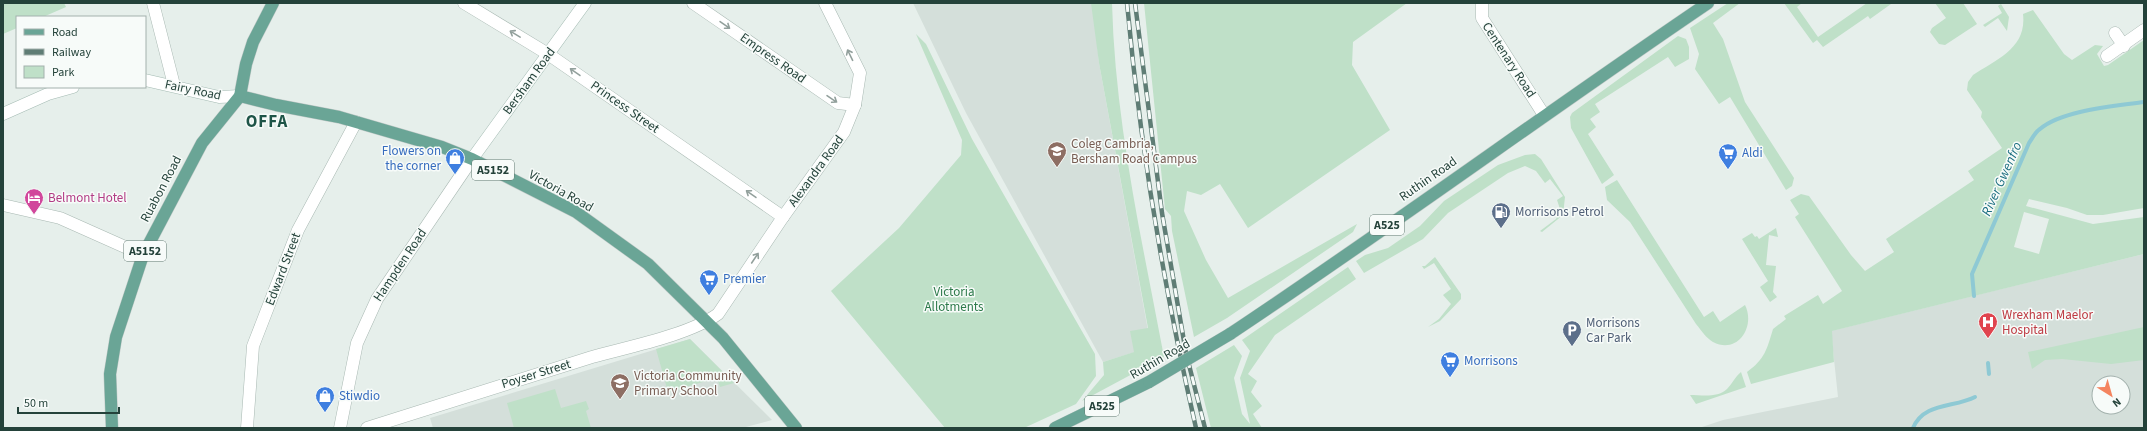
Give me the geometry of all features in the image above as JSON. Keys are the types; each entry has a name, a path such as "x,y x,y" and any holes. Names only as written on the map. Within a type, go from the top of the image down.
{"main road":[{"name":"Ruabon Road","path":"112,428 110,374 116,337 143,255 202,143 240,96 246,64 253,42 273,3"},
{"name":"Ruthin Road","path":"1055,428 1150,382 1230,334 1305,284 1544,115 1708,3"},
{"name":"Victoria Road","path":"240,96 356,122 442,147 472,160 576,212 648,264 723,338 796,428"}],"street":[{"path":"153,3 174,85"},
{"name":"Princess Street","path":"464,3 548,54 783,217"},
{"name":"Bersham Road","path":"472,160 585,3"},
{"name":"Empress Road","path":"693,3 838,103 855,105"},
{"name":"Alexandra Road","path":"707,322 718,314 783,217 844,132 855,105 860,73 825,3"},
{"name":"Centenary Road","path":"1482,3 1482,18 1544,115"},
{"path":"2107,56 2124,46 2144,30"},
{"path":"2115,33 2124,46"},
{"name":"Fairy Road","path":"146,80 174,85 219,97 240,96"},
{"path":"3,114 48,94 69,88"},
{"name":"Edward Street","path":"247,428 253,346 298,230 356,122"},
{"name":"Hampden Road","path":"340,428 357,343 377,299 472,160"},
{"path":"3,205 60,218 143,255"},
{"name":"Poyser Street","path":"367,428 707,322"}],"shaded area":[{"name":"Coleg Cambria, Bersham Road Campus","path":"913,3 1093,3 1099,63 1151,347 1103,362 966,113"},
{"name":"Wrexham Maelor Hospital","path":"2144,254 2144,428 1699,428 1723,420 1838,397 1831,331"},
{"name":"Victoria Community Primary School","path":"690,339 772,420 742,428 433,428 430,418"}],"green space":[{"path":"3,3 64,3 66,7 45,16 16,16 16,28 3,34"},
{"path":"1091,3 1112,3 1114,48 1124,137 1164,357 1082,401 1104,375 1103,362 1134,352 1130,331 1148,328 1099,63"},
{"path":"1144,3 1407,3 1353,42 1352,65 1390,130 1248,228 1220,184 1201,195 1187,191 1184,211 1206,260 1228,298 1357,224 1353,232 1227,318 1194,337 1172,231 1171,216 1165,209"},
{"path":"1728,3 1740,3 1713,23 1723,39 1745,102 1794,178 1792,186 1786,190 1730,97 1719,104 1695,69 1699,54 1690,28"},
{"path":"1784,3 1802,3 1797,7 1818,37 1867,3 1891,4 1870,19 1868,16 1823,47 1817,40 1813,43"},
{"path":"1935,3 1963,3 1977,24 1945,45 1939,44 1930,32 1932,28 1946,18"},
{"path":"2001,4 2009,17 2007,31 1998,18 1985,27 1983,25 2002,13 1998,6"},
{"path":"2033,10 2064,54 2072,60 2095,45 2103,46 2097,54 2104,66 2108,65 2144,40 2144,208 2103,215 2087,215 2067,208 2029,199 2026,206 2093,224 2144,217 2144,254 1832,331 1834,362 1751,384 1747,372 1762,358 1773,329 1786,319 1784,316 1818,295 1823,304 1842,291 1795,217 1799,214 1790,200 1801,194 1809,196 1851,255 1865,271 1894,252 1886,239 1974,180 1968,171 2002,148 1981,117 1982,112 1967,90 1968,82 1973,75 2000,58 2015,44 2020,36 2023,26 2023,14","holes":["2024,212 2049,219 2039,254 2014,247"]},
{"name":"Victoria Allotments","path":"916,34 926,44 972,139 1095,354 1096,376 1076,404 1024,428 945,428 831,291 899,228 961,155 962,140"},
{"path":"1678,36 1686,39 1689,47 1689,59 1675,67 1668,57 1595,104 1600,112 1590,119 1596,127 1588,134 1614,175 1602,184 1571,128 1570,117 1572,113"},
{"path":"1535,154 1541,159 1565,197 1563,215 1542,232 1540,231 1556,219 1560,209 1557,200 1563,196 1550,179 1545,183 1536,171 1525,166 1508,173 1448,213 1423,239 1364,273 1356,261 1365,255 1388,248 1420,226 1444,201 1498,165 1525,155"},
{"path":"1617,180 1704,317 1713,311 1720,322 1745,305 1748,313 1748,322 1746,330 1737,342 1730,345 1722,345 1713,342 1696,324 1630,222 1607,200 1605,187"},
{"path":"1776,228 1778,237 1769,235 1766,265 1776,266 1773,292 1777,297 1770,302 1760,287 1768,281 1742,239 1752,233 1759,239"},
{"path":"1435,257 1461,294 1461,299 1440,321 1428,327 1439,319 1451,304 1443,295 1451,289 1434,263 1424,269 1422,266 1425,266"},
{"path":"1348,267 1356,279 1275,335 1248,374 1257,381 1251,392 1262,406 1253,414 1262,428 1211,428 1196,368 1234,345 1242,356 1234,378 1242,414 1250,424 1240,378 1250,351 1242,340"},
{"path":"2144,327 2144,360 2111,364 2062,359 2045,360 2032,369 2028,352"},
{"path":"690,339 734,383 720,387 717,378 668,392 656,349"},
{"path":"1741,372 1746,387 1696,404 1690,395 1719,394 1729,387"},
{"path":"555,389 561,408 586,401 589,409 586,411 591,428 514,428 507,403"}],"waterway":[{"name":"River Gwenfro","path":"1974,296 1972,274 2029,143 2037,132 2050,123 2075,113 2105,107 2144,102"},
{"name":"River Gwenfro","path":"1988,363 1989,374"},
{"name":"River Gwenfro","path":"1913,428 1924,414 1940,407 1975,397"}],"railway":[{"path":"1127,3 1132,57 1154,217 1184,375 1196,428"},
{"path":"1135,3 1162,213 1186,353 1205,428"}],"place":[{"name":"Coleg Cambria, Bersham Road Campus","path":"1057,168"},
{"name":"Aldi","path":"1728,170"},
{"name":"Flowers on the corner","path":"455,175"},
{"name":"Belmont Hotel","path":"34,215"},
{"name":"Morrisons Petrol","path":"1501,229"},
{"name":"Premier","path":"709,296"},
{"name":"Wrexham Maelor Hospital","path":"1988,339"},
{"name":"Morrisons Car Park","path":"1572,347"},
{"name":"Morrisons","path":"1450,378"},
{"name":"Victoria Community Primary School","path":"620,400"},
{"name":"Stiwdio","path":"325,413"}],"district":[{"name":"OFFA","path":"267,122"}]}
